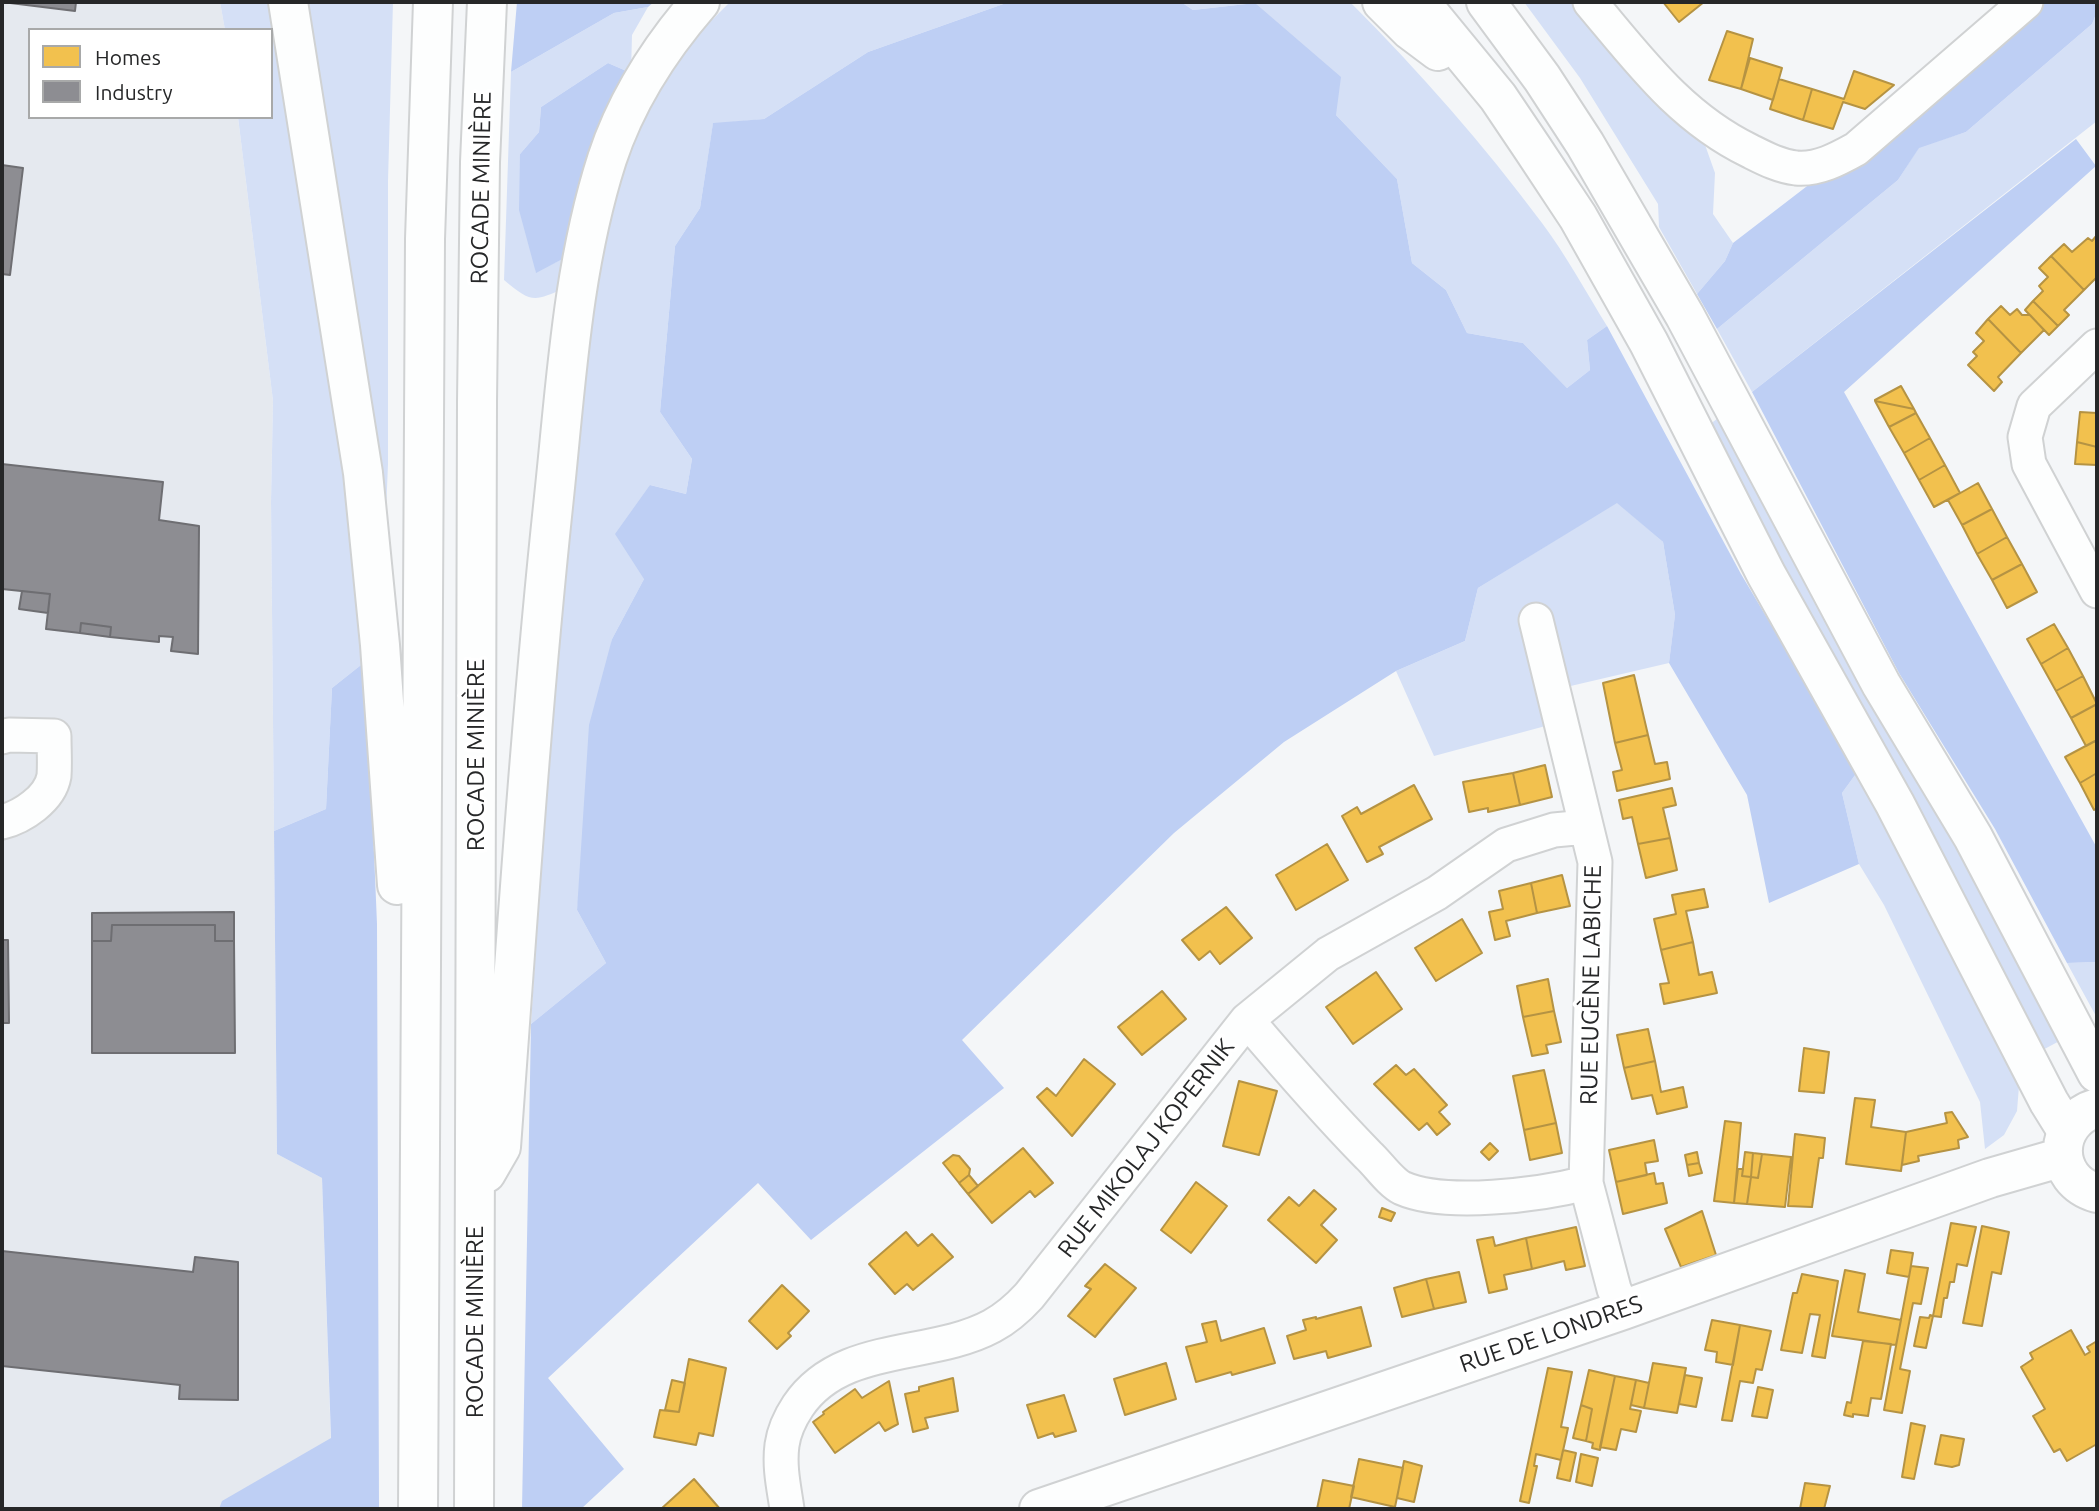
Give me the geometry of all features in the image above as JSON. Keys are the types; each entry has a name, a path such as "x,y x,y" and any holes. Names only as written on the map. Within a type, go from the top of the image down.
{"main road":[{"path":"288,2 363,473 380,645 398,896 420,959"},
{"path":"418,1509 425,239 433,2"},
{"name":"ROCADE MINIÈRE","path":"474,1509 477,402 480,162 487,2"},
{"path":"475,1194 501,1147 543,600 569,348 583,252 608,157 635,96 670,37 701,2"},
{"path":"1382,2 1410,30 1498,97"},
{"path":"1420,2 1498,97 1577,217 1649,342 1766,574 1895,804 2049,1102 2065,1144 2067,1169 2074,1179 2096,1194"},
{"path":"1486,2 1542,78 1585,144 1685,316 1881,684 1972,837 2097,1073"},
{"path":"2065,1144 2075,1119 2097,1108"},
{"name":"RUE DE LONDRES","path":"1039,1509 1623,1310 1990,1178 2065,1144"}],"street":[{"path":"1590,2 1668,94 1699,121 1726,140 1772,162 1797,168 1828,164 1857,149 2026,2"},
{"path":"2097,346 2034,406 2025,437 2029,464 2097,591"},
{"name":"RUE EUGÈNE LABICHE","path":"1536,620 1595,862 1586,1183 1614,1289 1623,1310"},
{"path":"2,737 54,736 54,777 50,789 20,815 2,822"},
{"name":"RUE MIKOLAJ KOPERNIK","path":"787,1509 781,1470 782,1443 790,1418 804,1397 823,1379 847,1366 959,1339 1011,1315 1030,1296 1247,1020 1328,954 1437,893 1506,845 1554,830 1586,827"},
{"path":"1247,1020 1329,1115 1400,1187 1437,1198 1471,1198 1568,1188 1586,1183"}],"shaded area":[{"path":"2,2 220,2 225,28 28,28 28,119 238,119 273,401 271,502 277,1154 322,1178 333,1503 322,1509 2,1509"},
{"path":"220,2 271,2 349,494 366,661 332,688 326,809 274,831 271,502 273,401 238,119 273,119 273,28 225,28"},
{"path":"298,2 393,2 388,181 388,464 384,562"},
{"path":"517,2 654,2 648,7 614,13 511,72"},
{"path":"730,2 1009,2 868,52 764,119 713,124 700,208 675,246 660,412 692,459 686,494 650,485 644,579 612,639 577,910 606,963 531,1024 551,704 585,303 612,193 648,102 694,38"},
{"path":"1009,2 1181,2 1193,10 1255,3 1341,77 1336,115 1397,179 1412,263 1446,290 1467,333 1523,343 1567,388 1590,370 1587,340 1607,326 1741,574 1858,771 1842,793 1859,864 1769,903 1747,795 1669,663 1675,615 1663,542 1617,503 1478,588 1465,641 1396,671 1284,742 1174,833 962,1040 1004,1088 811,1240 758,1183 548,1378 624,1469 581,1509 522,1509 531,1024 606,963 577,910 589,725 612,639 644,579 615,534 650,485 686,494 692,459 660,412 675,246 700,208 713,123 764,119 868,52"},
{"path":"1181,2 1350,2 1426,81 1474,137 1559,248 1607,326 1587,340 1590,370 1567,388 1523,343 1467,333 1446,290 1412,263 1397,179 1336,115 1255,3 1193,10"},
{"path":"1524,2 1577,2 1704,142 1715,173 1713,214 1733,243 1725,261 1697,294 1659,227 1658,204 1580,78"},
{"path":"2044,2 2097,2 2097,12 2092,24 1966,132 1919,148 1898,180 1717,329 1697,294 1725,261 1733,243 1815,180 1852,166"},
{"path":"648,7 632,35 631,73 608,63 541,107 539,132 520,154 536,272 572,254 565,288 539,298 527,296 504,280 511,72 614,13"},
{"path":"2097,12 2097,121 1752,392 1717,329 1898,180 1919,147 1966,132 2092,24"},
{"path":"608,63 631,73 572,254 536,273 519,210 520,154 539,132 541,107"},
{"path":"2076,139 2096,166 1844,392 2097,848 2097,962 2067,963 1995,829 1899,673 1752,392"},
{"path":"1722,415 2065,1038 2039,1052 1709,425"},
{"path":"1617,502 1663,542 1675,615 1669,663 1545,692 1553,724 1434,756 1396,671 1465,641 1478,588"},
{"path":"366,661 377,924 379,1509 219,1509 222,1501 331,1438 322,1178 277,1154 274,831 326,809 332,688"},
{"path":"1858,771 2006,1048 2019,1086 2017,1111 2004,1135 1985,1149 1980,1102 1884,905 1859,864 1842,793"},
{"path":"2097,962 2097,1018 2067,963"}],"building: Homes":[{"path":"1663,2 1704,2 1679,22"},
{"path":"1727,31 1753,39 1741,89 1709,80"},
{"path":"1750,58 1782,68 1773,100 1741,89"},
{"path":"1854,71 1894,85 1865,109 1843,102 1833,129 1803,120 1812,89 1844,99"},
{"path":"1779,79 1812,89 1803,120 1770,109"},
{"path":"2097,235 2097,277 2084,290 2051,256 2064,244 2072,252 2088,238 2092,241"},
{"path":"2051,256 2084,290 2064,310 2069,315 2058,326 2033,301 2043,291 2039,286 2048,277 2039,268"},
{"path":"2033,301 2058,326 2049,335 2025,310"},
{"path":"2001,306 2010,315 2017,309 2022,315 2030,315 2044,330 2021,353 1988,319"},
{"path":"1988,319 2021,353 1998,377 2002,382 1994,391 1968,365 1977,356 1973,352 1984,341 1976,333"},
{"path":"1901,386 1914,409 1875,401 1875,400"},
{"path":"1875,401 1914,409 1916,413 1889,427"},
{"path":"2080,412 2097,413 2097,447 2077,442"},
{"path":"1916,413 1930,438 1904,453 1889,427"},
{"path":"1930,438 1945,465 1919,480 1904,453"},
{"path":"2077,442 2097,447 2097,465 2075,464"},
{"path":"1945,465 1960,493 1934,507 1919,480"},
{"path":"1978,483 1992,509 1962,525 1948,500"},
{"path":"1992,509 2007,537 1977,554 1962,525"},
{"path":"2007,537 2022,564 1992,580 1977,554"},
{"path":"2022,564 2037,592 2007,608 1992,580"},
{"path":"2054,624 2068,648 2041,664 2027,639"},
{"path":"2068,648 2083,676 2056,691 2041,664"},
{"path":"1634,675 1648,735 1615,743 1603,683"},
{"path":"2083,676 2097,704 2071,718 2056,691"},
{"path":"2097,704 2097,740 2086,746 2071,718"},
{"path":"1648,735 1655,764 1667,762 1670,779 1617,791 1613,772 1622,770 1615,743"},
{"path":"2095,741 2097,773 2080,783 2065,757"},
{"path":"1545,765 1552,797 1520,805 1513,773"},
{"path":"1513,773 1520,805 1488,812 1488,808 1469,812 1463,782"},
{"path":"2097,773 2097,808 2094,810 2080,783"},
{"path":"1414,785 1432,819 1379,847 1383,854 1367,862 1342,816 1357,807 1361,814"},
{"path":"1672,788 1676,805 1663,808 1670,838 1638,844 1632,817 1623,819 1619,800"},
{"path":"1670,838 1677,870 1646,878 1638,844"},
{"path":"1327,844 1348,880 1296,910 1276,875"},
{"path":"1562,875 1570,906 1537,913 1531,883"},
{"path":"1531,883 1537,913 1506,921 1510,936 1495,940 1489,912 1503,909 1499,891"},
{"path":"1704,889 1708,907 1686,911 1693,942 1661,950 1654,919 1676,914 1672,895"},
{"path":"1226,907 1252,938 1220,964 1210,951 1199,960 1182,940"},
{"path":"1462,919 1482,953 1436,981 1415,948"},
{"path":"1693,942 1699,975 1712,972 1717,993 1664,1004 1660,984 1669,983 1661,950"},
{"path":"1376,972 1402,1009 1353,1044 1326,1007"},
{"path":"1548,979 1554,1011 1523,1017 1517,986"},
{"path":"1162,991 1186,1019 1142,1055 1118,1027"},
{"path":"1554,1011 1561,1042 1546,1045 1548,1053 1532,1056 1523,1017"},
{"path":"1648,1029 1655,1061 1624,1068 1617,1035"},
{"path":"1804,1048 1829,1052 1824,1093 1799,1091"},
{"path":"1084,1059 1115,1084 1072,1136 1037,1097 1047,1088 1056,1096"},
{"path":"1655,1061 1661,1092 1683,1087 1687,1107 1657,1114 1652,1095 1632,1099 1624,1068"},
{"path":"1396,1065 1406,1075 1414,1069 1447,1105 1439,1112 1450,1124 1437,1135 1427,1123 1419,1130 1374,1084"},
{"path":"1544,1070 1556,1123 1524,1130 1513,1076"},
{"path":"1239,1081 1277,1091 1259,1155 1223,1146"},
{"path":"1855,1098 1875,1100 1871,1127 1906,1132 1901,1171 1846,1164"},
{"path":"1952,1112 1968,1137 1958,1140 1959,1148 1918,1156 1919,1161 1902,1165 1906,1132 1947,1123 1945,1113"},
{"path":"1725,1121 1741,1123 1734,1203 1714,1201"},
{"path":"1556,1123 1562,1153 1530,1160 1524,1130"},
{"path":"1795,1134 1825,1138 1823,1158 1819,1158 1812,1207 1788,1206"},
{"path":"1654,1140 1658,1161 1645,1163 1647,1175 1616,1182 1609,1150"},
{"path":"1490,1143 1498,1151 1489,1160 1481,1152"},
{"path":"1023,1148 1053,1183 1035,1197 1030,1191 992,1223 968,1194"},
{"path":"1697,1152 1699,1163 1687,1165 1685,1155"},
{"path":"1745,1152 1753,1153 1751,1177 1742,1176"},
{"path":"1753,1153 1762,1154 1758,1178 1751,1177"},
{"path":"1762,1154 1791,1157 1785,1207 1747,1204 1751,1177 1758,1178"},
{"path":"953,1155 959,1156 970,1169 969,1175 959,1183 943,1163"},
{"path":"1699,1163 1702,1173 1689,1176 1687,1165"},
{"path":"1738,1169 1743,1169 1742,1176 1751,1177 1747,1204 1734,1203"},
{"path":"1654,1173 1656,1184 1663,1183 1667,1203 1623,1214 1616,1182"},
{"path":"969,1175 978,1186 968,1194 959,1183"},
{"path":"1196,1182 1227,1206 1191,1253 1161,1230"},
{"path":"1314,1190 1336,1209 1321,1225 1337,1240 1316,1263 1268,1220 1289,1197 1299,1206"},
{"path":"1382,1208 1395,1213 1391,1221 1379,1217"},
{"path":"1702,1211 1716,1255 1681,1267 1665,1229"},
{"path":"1951,1223 1976,1227 1967,1266 1957,1264 1954,1282 1950,1282 1947,1298 1944,1298 1941,1317 1933,1316"},
{"path":"1982,1226 2009,1232 2001,1274 1992,1272 1982,1326 1963,1323"},
{"path":"1576,1227 1585,1266 1566,1270 1564,1261 1532,1269 1526,1238"},
{"path":"906,1232 918,1246 932,1234 953,1257 913,1290 907,1284 895,1294 869,1264"},
{"path":"1493,1237 1495,1246 1526,1238 1532,1269 1504,1275 1507,1289 1489,1293 1477,1240"},
{"path":"1891,1250 1913,1253 1909,1277 1887,1273"},
{"path":"1105,1264 1136,1288 1095,1337 1068,1316 1091,1289 1085,1286"},
{"path":"1911,1266 1928,1268 1921,1304 1913,1303 1900,1369 1910,1371 1902,1413 1884,1410"},
{"path":"1845,1270 1865,1274 1858,1312 1901,1320 1896,1345 1832,1336"},
{"path":"1459,1272 1466,1302 1434,1309 1426,1279"},
{"path":"1802,1274 1838,1281 1825,1358 1812,1356 1820,1315 1810,1314 1802,1353 1781,1350 1793,1293 1797,1293"},
{"path":"1426,1279 1434,1309 1402,1317 1394,1288"},
{"path":"782,1285 809,1311 788,1333 791,1336 777,1349 749,1321"},
{"path":"1361,1307 1371,1346 1328,1358 1326,1351 1294,1359 1287,1336 1306,1330 1303,1320"},
{"path":"1930,1315 1933,1316 1926,1348 1914,1346 1920,1317 1929,1318"},
{"path":"1712,1320 1740,1325 1733,1365 1716,1362 1717,1352 1705,1350"},
{"path":"1216,1321 1221,1341 1264,1328 1275,1363 1196,1382 1186,1347 1207,1342 1202,1324"},
{"path":"1740,1325 1771,1331 1762,1370 1756,1369 1753,1383 1740,1381 1732,1421 1722,1420"},
{"path":"2071,1330 2085,1355 2090,1352 2087,1347 2097,1341 2097,1444 2067,1461 2060,1449 2054,1452 2033,1416 2045,1409 2021,1367 2033,1359 2030,1353"},
{"path":"1863,1341 1891,1344 1881,1399 1871,1398 1868,1416 1853,1414 1853,1417 1844,1415 1847,1402 1851,1403"},
{"path":"689,1359 726,1368 713,1436 699,1433 696,1445 654,1437 660,1410 679,1412"},
{"path":"1166,1363 1176,1399 1125,1415 1114,1379"},
{"path":"1653,1363 1686,1368 1677,1413 1644,1408"},
{"path":"1548,1368 1572,1372 1561,1427 1568,1428 1561,1460 1536,1454 1534,1466 1537,1466 1529,1503 1520,1501"},
{"path":"1589,1370 1615,1376 1600,1450 1592,1448 1593,1443 1586,1441 1592,1409 1581,1405"},
{"path":"1685,1375 1702,1378 1696,1407 1679,1404"},
{"path":"1615,1376 1636,1380 1630,1409 1641,1411 1636,1432 1621,1429 1616,1450 1600,1447"},
{"path":"953,1378 958,1411 925,1418 928,1428 913,1432 905,1394 919,1391 919,1387"},
{"path":"672,1380 685,1383 679,1412 665,1410"},
{"path":"1636,1380 1649,1383 1644,1408 1631,1405"},
{"path":"889,1381 898,1424 885,1431 879,1422 835,1453 813,1422 855,1389 862,1398"},
{"path":"1758,1387 1773,1390 1767,1418 1752,1416"},
{"path":"1064,1395 1076,1431 1055,1437 1053,1433 1038,1438 1027,1405"},
{"path":"1581,1405 1592,1409 1586,1441 1573,1438"},
{"path":"1911,1423 1925,1426 1914,1479 1902,1477"},
{"path":"1941,1435 1964,1439 1959,1465 1952,1467 1935,1464"},
{"path":"1563,1450 1576,1453 1570,1481 1557,1478"},
{"path":"1581,1454 1598,1458 1592,1486 1576,1482"},
{"path":"1359,1459 1403,1468 1395,1507 1351,1497"},
{"path":"1404,1461 1422,1466 1414,1502 1397,1498"},
{"path":"694,1479 720,1509 661,1509"},
{"path":"1323,1480 1354,1486 1349,1509 1317,1509"},
{"path":"1805,1483 1830,1486 1824,1509 1800,1509"}],"building: Industry":[{"path":"2,2 76,2 75,11"},
{"path":"2,165 23,168 10,275 2,274"},
{"path":"2,464 163,482 159,520 199,526 198,654 171,651 173,637 159,636 159,642 110,637 111,627 81,623 80,633 46,629 50,594 2,589"},
{"path":"22,591 50,594 48,613 19,609"},
{"path":"81,623 111,627 110,637 80,633"},
{"path":"234,912 234,941 215,941 215,925 112,925 111,941 92,941 92,913"},
{"path":"112,925 215,925 215,941 234,941 235,1053 92,1053 92,941 111,941"},
{"path":"2,940 8,940 9,1023 2,1023"},
{"path":"2,1251 193,1272 195,1257 238,1262 238,1400 179,1399 180,1385 2,1366"}]}
